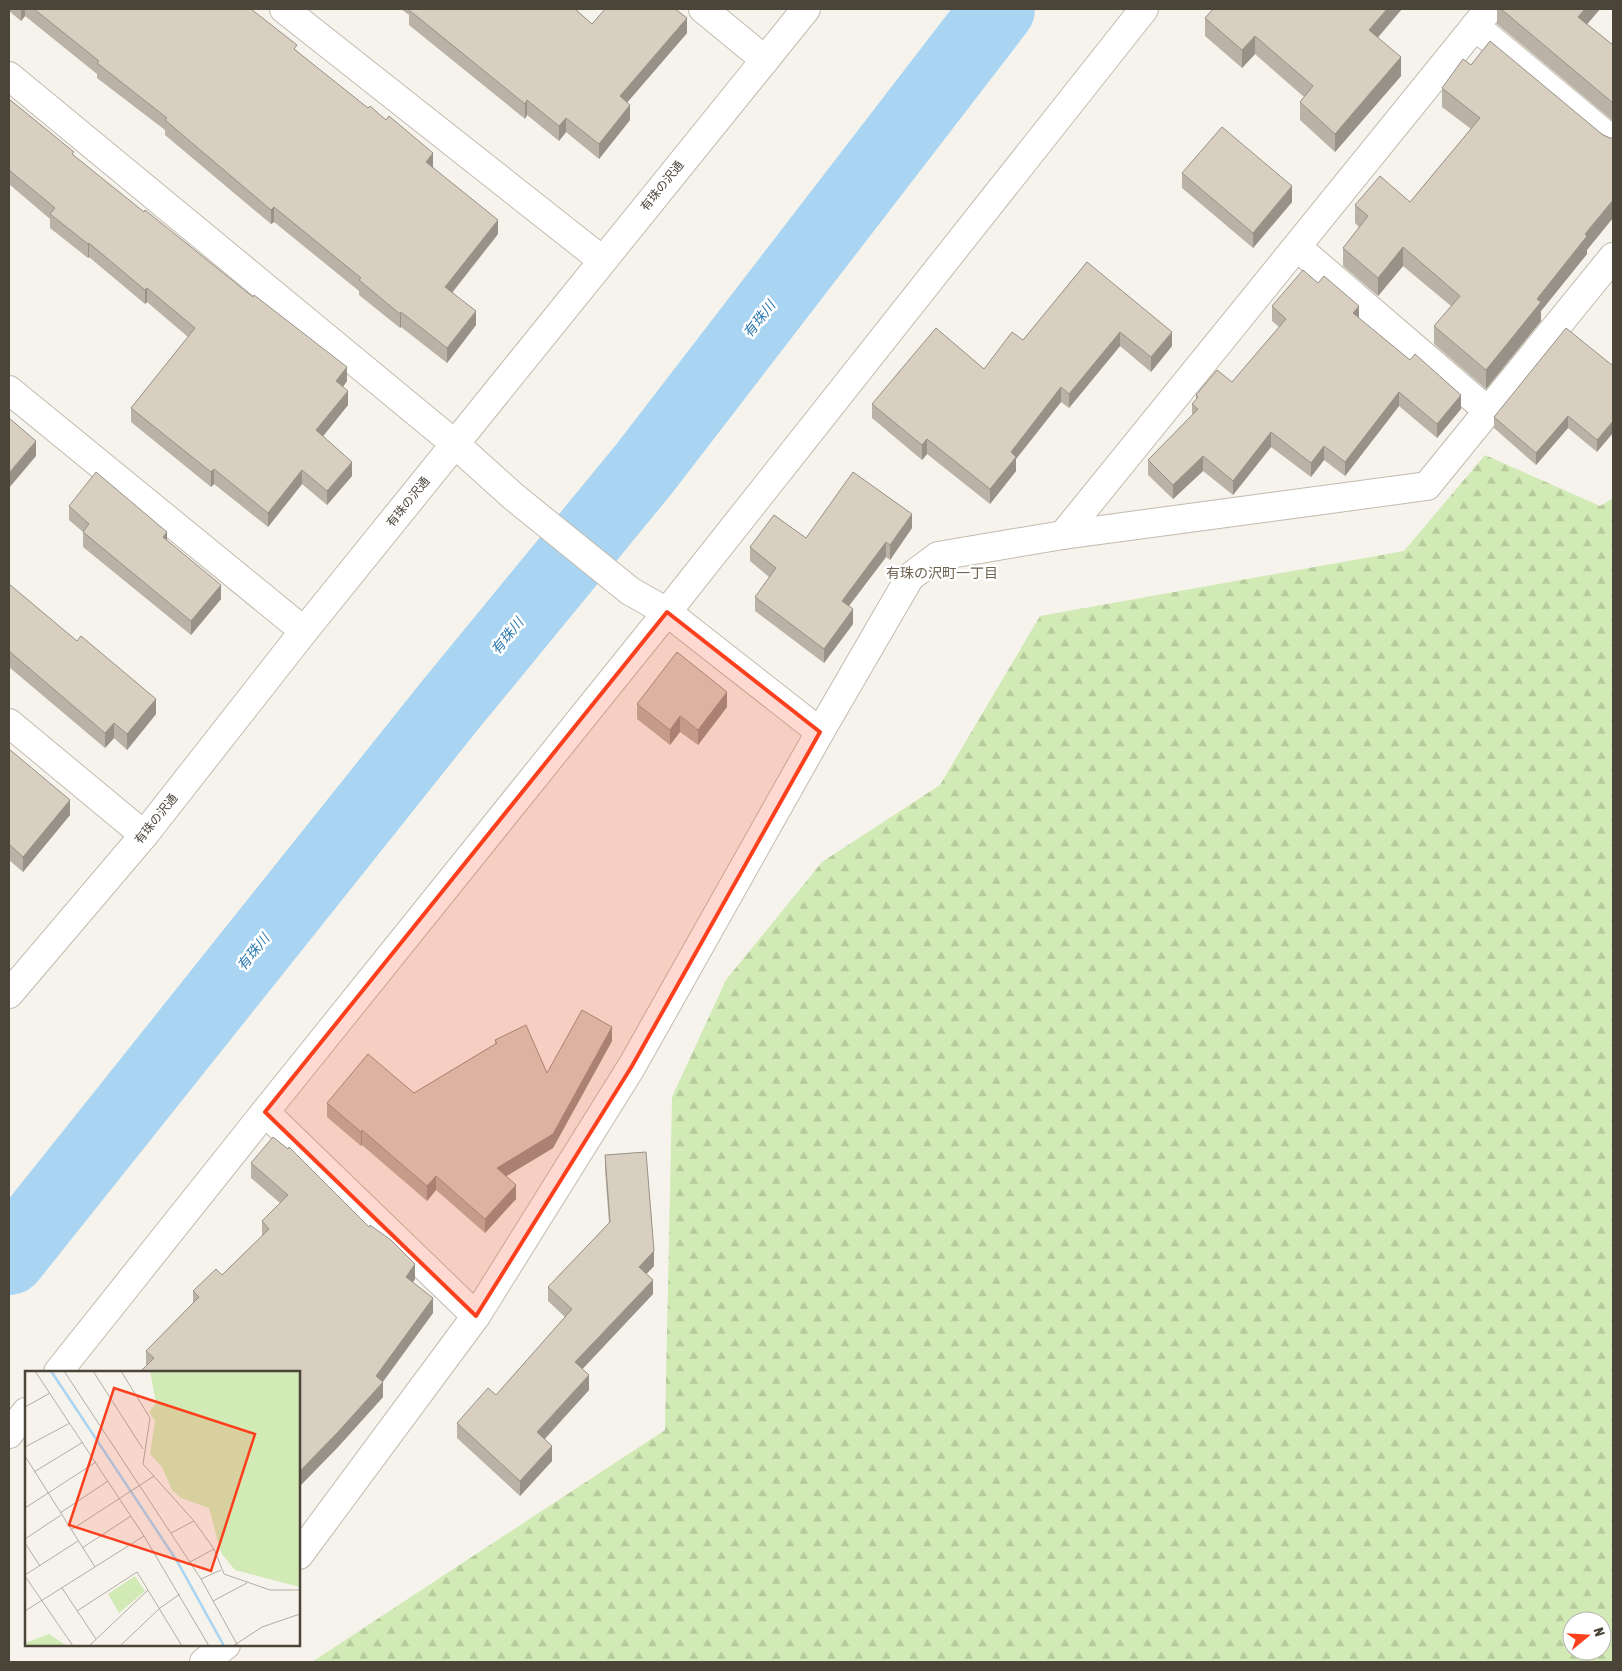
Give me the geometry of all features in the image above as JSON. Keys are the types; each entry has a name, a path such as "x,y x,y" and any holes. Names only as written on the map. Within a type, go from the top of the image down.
{"street":[{"path":"284,9 602,260"},
{"path":"704,9 766,60"},
{"name":"有珠の沢通","path":"9,994 144,834 304,630 806,9"},
{"path":"59,1371 667,612 1144,9"},
{"path":"1063,535 1482,17 1613,141"},
{"path":"9,76 455,444 514,497 630,591 667,612 820,732"},
{"path":"1297,247 1488,411"},
{"path":"300,1554 476,1316 632,1066 820,732 910,577 938,556 1063,535 1427,486 1613,257"},
{"path":"9,390 304,630"},
{"path":"9,723 144,834"},
{"path":"265,1112 476,1316"},
{"path":"204,1662 225,1646"}],"highlighted area":[{"path":"667,612 820,732 632,1066 476,1316 265,1112"}],"green space":[{"path":"1485,455 1600,506 1613,498 1613,1662 312,1662 665,1430 672,1097 726,980 822,862 940,785 1040,616 1404,551"}],"building":[{"path":"34,9 251,9 297,45 294,49 368,108 370,106 386,120 389,116 433,153 426,162 498,220 445,287 476,311 447,348 401,312 400,314 359,280 361,278 274,207 271,210 165,120 167,118 97,63 99,61"},
{"path":"410,9 575,9 592,24 605,9 675,9 687,18 620,96 630,105 599,144 566,118 559,126 527,100 525,104"},
{"path":"1213,9 1387,9 1369,30 1401,57 1335,134 1300,102 1313,86 1255,36 1242,50 1205,18"},
{"path":"1501,9 1585,9 1578,17 1613,45 1613,103"},
{"path":"1490,41 1603,135 1613,138 1613,200 1585,234 1587,236 1537,299 1541,302 1486,370 1434,326 1460,296 1403,247 1378,278 1343,248 1368,216 1355,205 1380,176 1410,202 1480,118 1442,88 1463,59 1471,65"},
{"path":"9,99 74,152 72,154 144,212 145,210 253,297 254,295 347,367 336,381 348,391 316,430 352,462 327,491 302,470 268,513 214,469 211,472 131,408 195,328 147,288 145,290 89,243 50,214 55,208 9,170"},
{"path":"1222,127 1292,186 1253,233 1182,173"},
{"path":"1087,262 1172,332 1151,357 1120,332 1069,394 1061,387 1011,452 1016,457 990,489 927,439 922,445 872,404 936,328 984,369 1012,332 1023,340"},
{"path":"1303,270 1318,283 1324,276 1359,306 1353,313 1410,360 1415,354 1461,395 1437,424 1399,392 1345,462 1324,446 1311,463 1271,432 1233,481 1203,456 1173,485 1148,460 1198,409 1192,404 1198,397 1196,395 1217,370 1232,382 1286,319 1272,306"},
{"path":"1566,328 1613,366 1613,421 1597,440 1568,416 1536,453 1494,417"},
{"path":"9,418 36,441 9,473"},
{"path":"96,472 167,532 163,537 221,585 191,621 83,532 89,524 69,506"},
{"path":"853,472 912,514 890,545 886,542 842,601 853,609 824,649 755,597 776,568 750,547 774,515 806,538"},
{"path":"9,584 77,641 81,636 156,699 127,734 114,723 105,733 9,651"},
{"path":"677,652 727,692 698,730 680,716 670,730 637,704"},
{"path":"9,749 70,800 23,857 9,844"},
{"path":"582,1010 612,1027 553,1134 497,1168 516,1185 485,1219 436,1176 427,1186 362,1130 361,1132 327,1103 368,1054 414,1093 497,1043 495,1040 526,1025 547,1073"},
{"path":"273,1137 288,1149 289,1147 369,1227 370,1225 391,1240 415,1264 406,1277 433,1298 376,1376 383,1382 300,1471 300,1371 141,1371 154,1358 146,1351 199,1297 193,1291 216,1269 222,1275 269,1229 262,1221 288,1195 251,1163"},
{"path":"646,1152 654,1251 639,1267 653,1280 575,1362 589,1375 537,1432 552,1446 520,1481 457,1423 488,1388 496,1395 572,1309 548,1287 610,1222 605,1155"}],"waterway":[{"name":"有珠川","path":"9,1258 451,704 644,469 998,9"}],"district":[{"name":"有珠の沢町一丁目","path":"942,573"}]}
